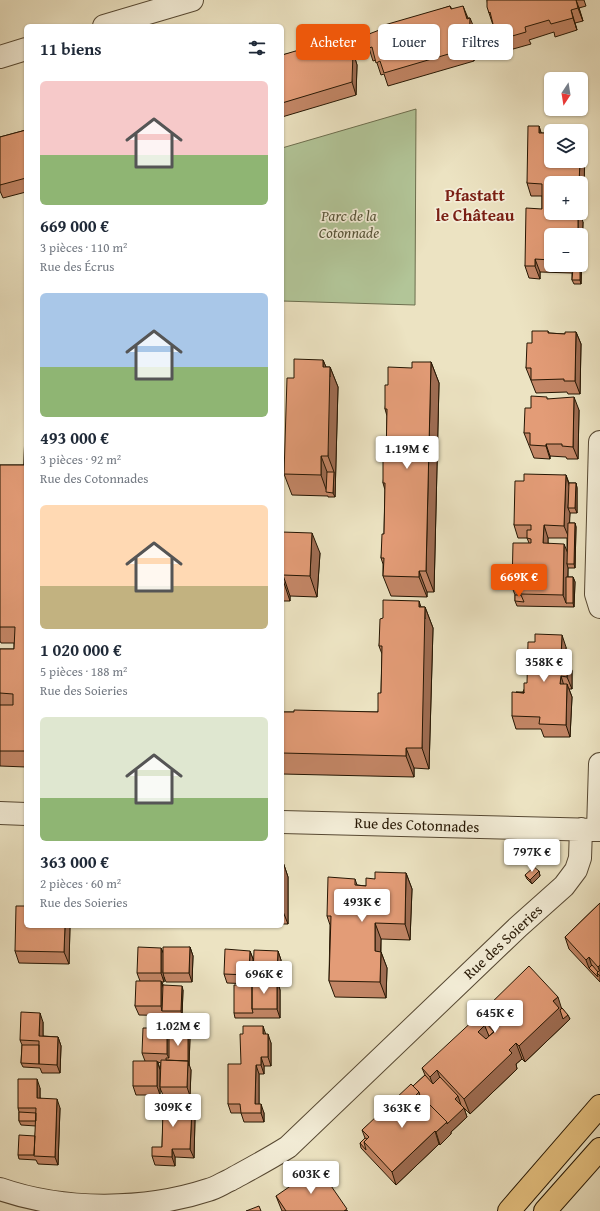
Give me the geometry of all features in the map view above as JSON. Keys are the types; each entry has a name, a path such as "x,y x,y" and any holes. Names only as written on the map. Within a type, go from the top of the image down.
{"main road":[{"path":"509,1211 600,1106"},
{"path":"545,1211 600,1149"}],"street":[{"path":"111,24 192,0"},
{"path":"0,57 24,50"},
{"path":"600,442 596,594 600,607"},
{"name":"Rue des Soieries","path":"0,1189 18,1197 54,1204 97,1208 134,1207 174,1200 208,1190 257,1166 288,1147 506,938 564,886 576,870 593,829 600,764"},
{"path":"0,813 24,814"},
{"name":"Rue des Cotonnades","path":"284,822 593,829"}],"green space":[{"name":"Parc de la Cotonnade","path":"416,109 415,305 284,301 284,147"}],"building":[{"path":"487,0 576,0 578,8 571,10 573,18 551,24 549,20 525,27 526,32 513,36 513,24 493,24 487,7"},
{"path":"450,6 451,9 463,6 467,19 470,18 470,24 448,24 448,54 440,57 440,24 388,24"},
{"path":"378,31 378,60 428,60 384,73 380,61 376,63 372,47 370,48 370,34"},
{"path":"296,51 296,60 353,60 352,82 284,102 284,54"},
{"path":"528,126 539,126 539,133 544,133 544,168 580,168 579,176 544,176 544,220 578,220 578,228 544,228 544,260 535,259 535,266 525,266 526,208 542,209 542,184 527,183"},
{"path":"24,131 24,179 0,185 0,137"},
{"path":"573,272 580,272 580,280 572,280"},
{"path":"532,331 548,331 548,333 565,334 565,332 576,332 575,381 564,381 564,379 531,380 531,368 526,368 527,343 532,343"},
{"path":"294,359 323,360 323,367 330,367 328,456 321,456 321,475 284,474 287,378 294,378"},
{"path":"412,362 431,362 426,571 419,571 419,577 383,576 384,558 381,558 382,534 384,534 385,483 383,483 383,459 386,459 387,409 385,409 385,385 388,385 388,367 412,368"},
{"path":"531,396 547,397 547,399 574,397 573,447 562,446 562,444 546,444 546,446 530,445 530,433 524,433 525,408 531,408"},
{"path":"0,465 24,465 24,751 0,751 0,705 13,705 13,694 0,693 0,649 14,649 15,627 0,627"},
{"path":"327,472 334,472 333,493 326,492"},
{"path":"524,474 566,475 564,526 544,525 543,543 564,544 563,595 521,594 521,587 512,587 513,543 531,543 531,539 527,538 527,530 531,530 531,525 514,525 515,481 524,481"},
{"path":"569,483 576,483 575,508 568,508"},
{"path":"568,523 575,523 574,564 567,564"},
{"path":"284,532 312,533 310,576 284,575"},
{"path":"566,577 573,577 573,603 566,603"},
{"path":"515,595 521,595 524,602 515,601"},
{"path":"383,600 419,601 419,607 425,607 422,748 406,748 406,756 284,753 284,712 294,712 294,710 378,712 378,693 381,693 382,646 379,646 380,619 383,618"},
{"path":"535,634 562,635 561,658 568,658 567,677 561,676 560,684 567,684 566,725 539,724 540,717 512,716 512,692 524,693 524,683 527,683 528,642 535,642"},
{"path":"534,867 539,871 530,880 525,875"},
{"path":"375,872 406,873 405,924 375,923 375,951 381,952 380,982 329,981 331,916 327,916 328,877 355,879 355,885 366,886 366,878 375,879"},
{"path":"600,903 600,965 598,967 589,957 586,960 565,937"},
{"path":"16,906 24,906 24,928 65,928 64,952 15,951"},
{"path":"138,947 161,948 161,973 137,973"},
{"path":"163,947 190,947 189,973 163,973"},
{"path":"225,949 250,951 249,975 224,974"},
{"path":"254,950 278,951 277,976 253,976"},
{"path":"592,965 598,972 598,977 589,968"},
{"path":"529,966 558,997 553,1001 559,1008 519,1046 516,1043 509,1050 512,1053 464,1099 437,1070 430,1077 422,1068 477,1017 485,1025 478,1032 486,1039 504,1022 496,1014 490,1020 482,1012"},
{"path":"136,981 161,981 161,1006 135,1006"},
{"path":"252,981 277,982 277,1009 252,1009"},
{"path":"163,985 182,986 181,1011 162,1011"},
{"path":"234,985 252,985 253,1013 234,1013"},
{"path":"562,1008 568,1015 563,1019 560,1010"},
{"path":"21,1012 40,1013 39,1036 58,1037 57,1065 39,1064 39,1041 20,1040"},
{"path":"486,1023 494,1032 489,1036 484,1024"},
{"path":"243,1026 263,1026 263,1034 268,1034 268,1057 261,1057 261,1065 256,1065 255,1104 261,1104 261,1113 241,1113 240,1104 228,1104 228,1064 241,1064 240,1034 243,1034"},
{"path":"143,1028 167,1028 167,1054 142,1053"},
{"path":"169,1032 188,1033 188,1061 166,1060 166,1058 169,1058"},
{"path":"22,1045 39,1045 39,1064 21,1063"},
{"path":"161,1060 188,1061 187,1087 160,1087"},
{"path":"133,1061 157,1061 157,1086 133,1086"},
{"path":"425,1075 433,1084 440,1077 458,1096 455,1099 464,1108 447,1124 447,1122 428,1103 422,1109 415,1101 420,1096 419,1092 413,1086"},
{"path":"18,1079 37,1079 37,1098 57,1099 55,1157 34,1156 36,1108 18,1108"},
{"path":"411,1084 419,1092 412,1099 422,1109 428,1103 447,1122 436,1132 435,1131 392,1172 364,1142 369,1137 362,1130"},
{"path":"152,1099 173,1099 173,1108 192,1109 190,1149 172,1149 172,1157 152,1156 152,1147 162,1147 163,1109 151,1109"},
{"path":"19,1112 36,1113 36,1121 19,1121"},
{"path":"19,1135 35,1136 34,1155 18,1155"},
{"path":"365,1138 367,1139 364,1142 366,1150 360,1143"},
{"path":"318,1167 347,1209 344,1211 286,1211 276,1196"},
{"path":"259,1206 261,1211 246,1211"}],"district":[{"name":"Pfastatt le Château","path":"475,205"}]}
